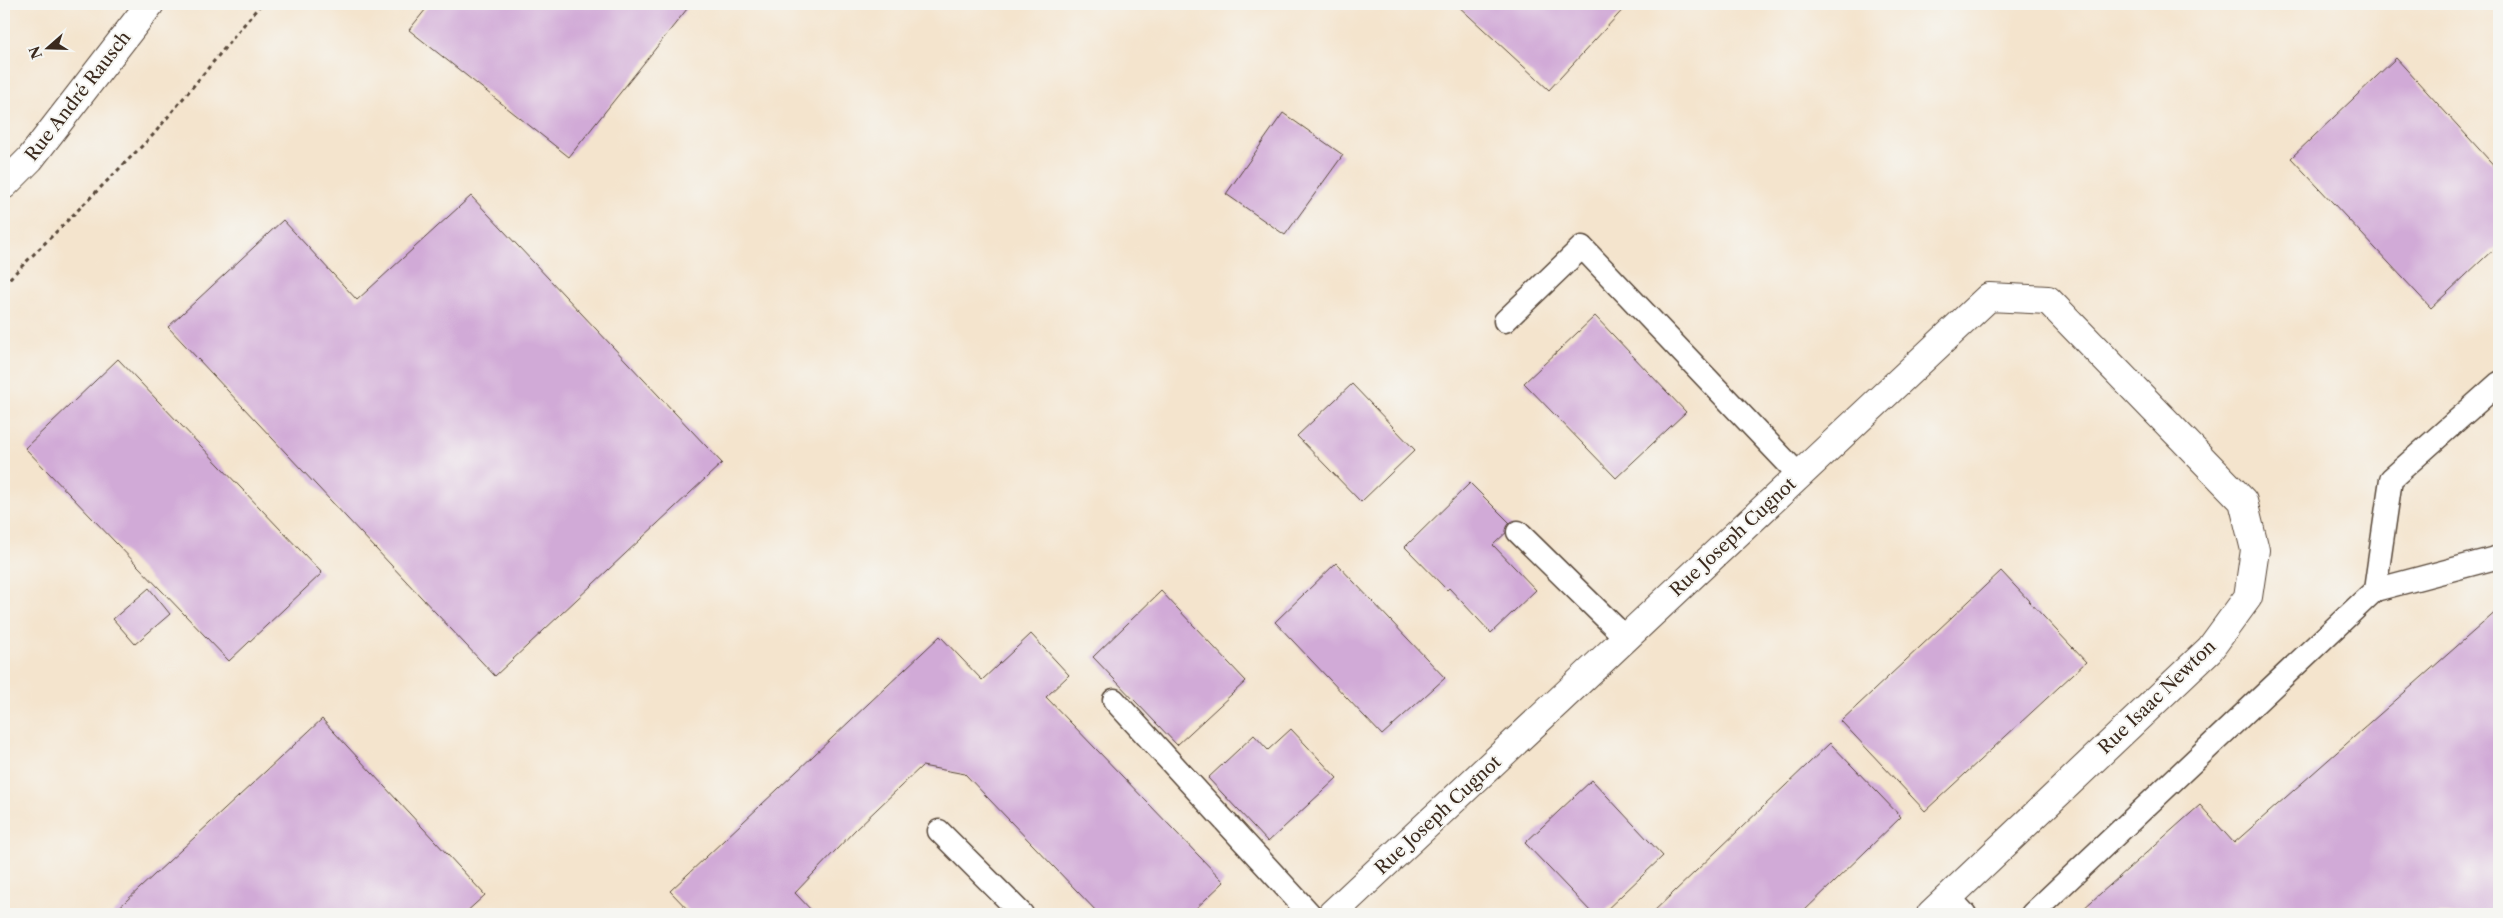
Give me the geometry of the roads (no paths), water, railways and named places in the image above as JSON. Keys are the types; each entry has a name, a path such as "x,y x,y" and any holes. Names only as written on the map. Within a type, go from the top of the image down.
{"street":[{"name":"Rue André Rausch","path":"4,185 30,159 150,4"},
{"name":"Rue Joseph Cugnot","path":"1332,914 1989,296 2048,300 2145,400"},
{"name":"Rue Isaac Newton","path":"1948,909 2210,649 2248,597 2255,550 2243,501 2145,400"}],"lane":[{"path":"1505,321 1582,247 1799,475"},
{"path":"2375,590 2391,479 2499,383"},
{"path":"1518,532 1626,638"},
{"path":"2032,914 2375,590 2499,557"},
{"path":"1114,700 1310,914"},
{"path":"938,831 1022,914"}]}
